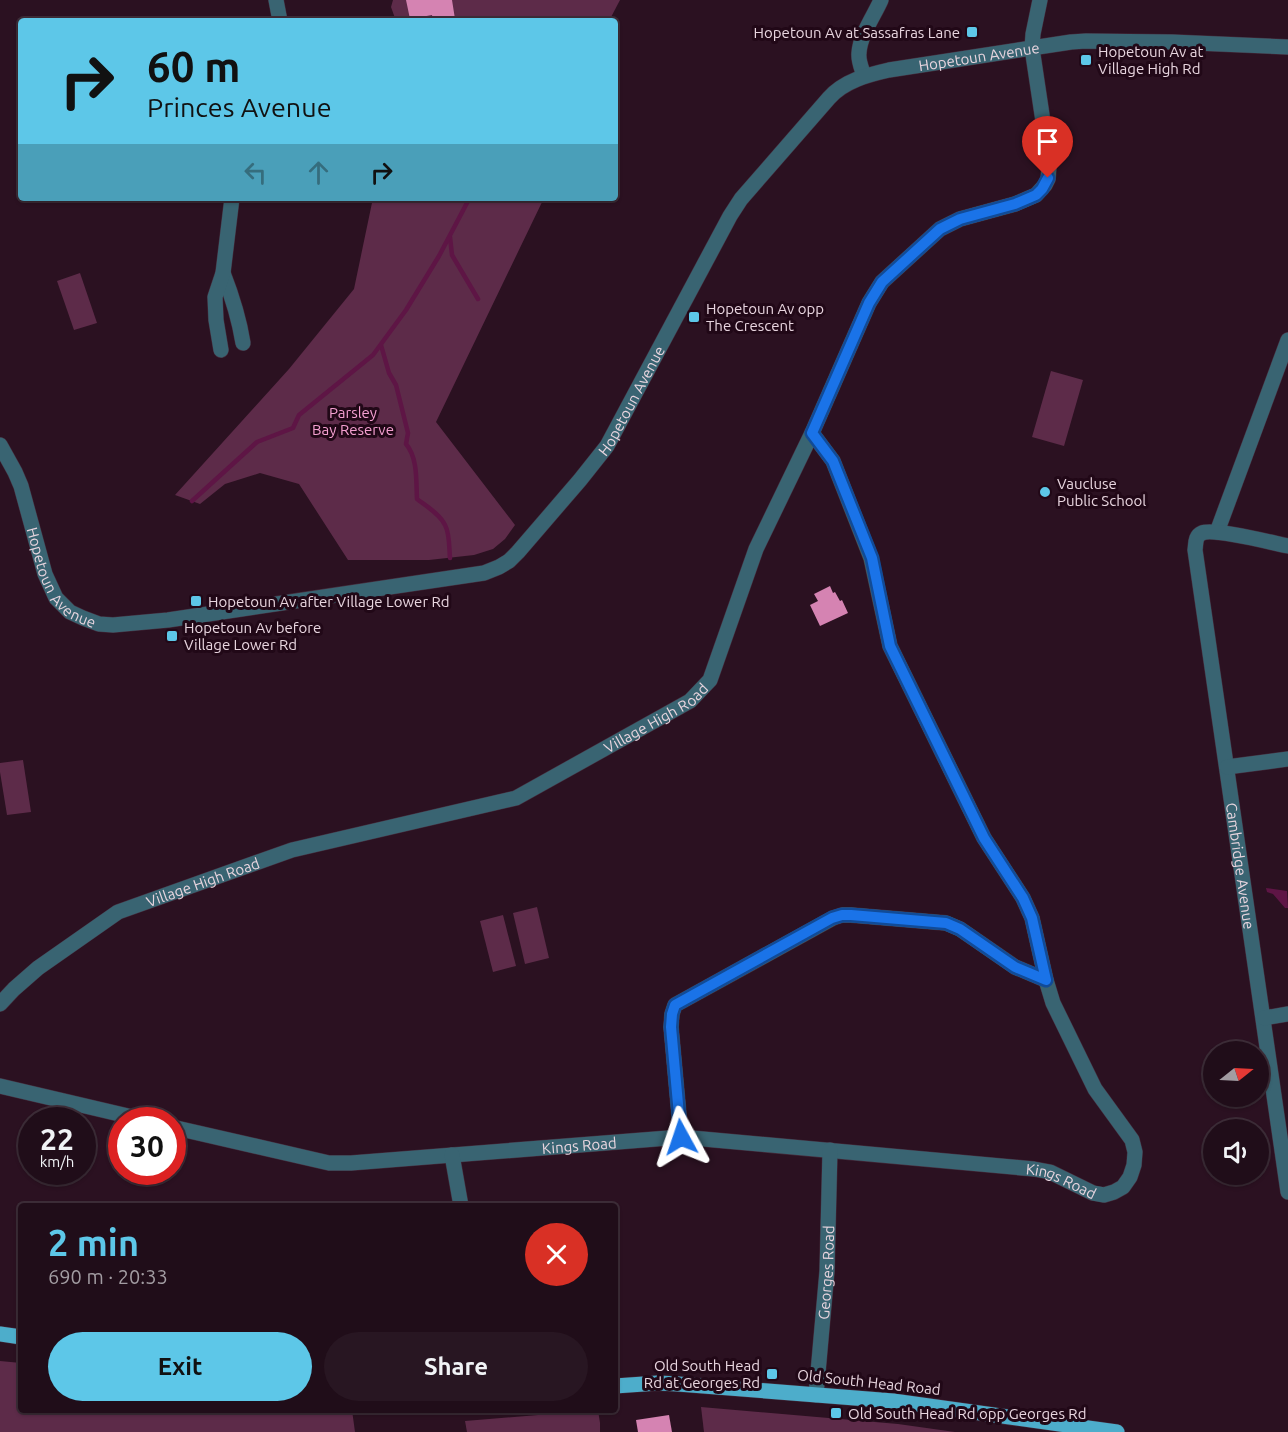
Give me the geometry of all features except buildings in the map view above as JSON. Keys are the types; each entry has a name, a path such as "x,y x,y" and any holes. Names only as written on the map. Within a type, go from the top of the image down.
{"main road":[{"path":"0,1334 18,1337"},
{"name":"Old South Head Road","path":"618,1386 678,1383 893,1401 1117,1432"}],"street":[{"path":"276,0 279,18"},
{"path":"864,76 859,49 881,0"},
{"name":"Village High Road","path":"0,1005 38,968 118,912 291,850 516,798 690,701 710,680 756,549 812,433 869,303 882,282 940,229 960,219 1015,204 1036,195 1048,178 1047,148 1032,48 1040,0"},
{"name":"Hopetoun Avenue","path":"2,453 21,486 45,574 56,598 70,612 99,624 114,626 168,620 492,571 514,556 607,447 730,216 741,199 833,93 864,76 889,70 1086,41 1288,47"},
{"path":"221,350 215,297 223,273 232,201"},
{"path":"223,273 239,318 243,343"},
{"path":"1288,340 1217,532 1288,546"},
{"name":"Kings Road","path":"186,1130 329,1163 681,1137 1035,1168 1104,1195 1123,1187 1130,1177 1134,1164 1135,1152 1132,1140 1095,1089 1053,1003 1032,918 1023,898 984,838 890,646 872,558 833,461 812,433"},
{"name":"Cambridge Avenue","path":"1217,532 1200,534 1196,539 1195,549 1288,1192"},
{"path":"1227,767 1288,759"},
{"path":"681,1137 671,1027 675,1005 832,918 851,915 946,923 960,929 1015,967 1046,980"},
{"path":"1264,1018 1288,1014"},
{"path":"0,1086 108,1111"},
{"name":"Georges Road","path":"816,1395 827,1271 830,1150"},
{"path":"452,1155 460,1203"}],"green space":[{"path":"393,0 620,0 611,18 395,18 391,7"},
{"name":"Parsley Bay Reserve","path":"372,201 543,201 436,422 515,525 505,539 493,549 474,555 429,560 348,560 299,484 260,473 225,484 200,504 175,495 289,369 354,289"},
{"path":"80,273 97,323 74,330 57,281"},
{"path":"1051,371 1083,380 1064,446 1032,437"},
{"path":"23,760 31,812 7,815 0,763"},
{"path":"537,907 549,958 525,964 513,913"},
{"path":"503,915 516,966 493,972 480,921"},
{"path":"0,1361 18,1363 18,1413 352,1413 355,1432 0,1432"},
{"path":"701,1407 898,1424 955,1432 704,1432"},
{"path":"562,1413 598,1413 600,1432 467,1432 465,1421"}],"shaded area":[{"path":"1266,888 1287,891 1288,908 1285,908 1273,894 1267,892"}],"waterway":[{"path":"192,501 257,442 293,428 299,415 373,355 406,310 439,256 468,201"},
{"path":"450,237 452,255 478,299"},
{"path":"381,345 389,373 396,385 408,433 406,444 413,456 417,499 443,521 449,537 450,558"}],"place":[{"name":"Hopetoun Av at Sassafras Lane","path":"972,32"},
{"name":"Hopetoun Av at Village High Rd","path":"1086,60"},
{"name":"Hopetoun Av opp The Crescent","path":"694,317"},
{"name":"Vaucluse Public School","path":"1045,492"},
{"name":"Hopetoun Av after Village Lower Rd","path":"196,601"},
{"name":"Hopetoun Av before Village Lower Rd","path":"172,636"},
{"name":"Old South Head Rd at Georges Rd","path":"772,1374"},
{"name":"Old South Head Rd opp Georges Rd","path":"836,1413"}],"route":[{"path":"681,1137 671,1027 675,1005 832,918 851,915 946,923 960,929 1015,967 1046,980 1032,918 1023,898 984,838 890,646 872,558 833,461 812,433 869,303 882,282 940,229 960,219 1015,204 1036,195 1048,178"}]}
